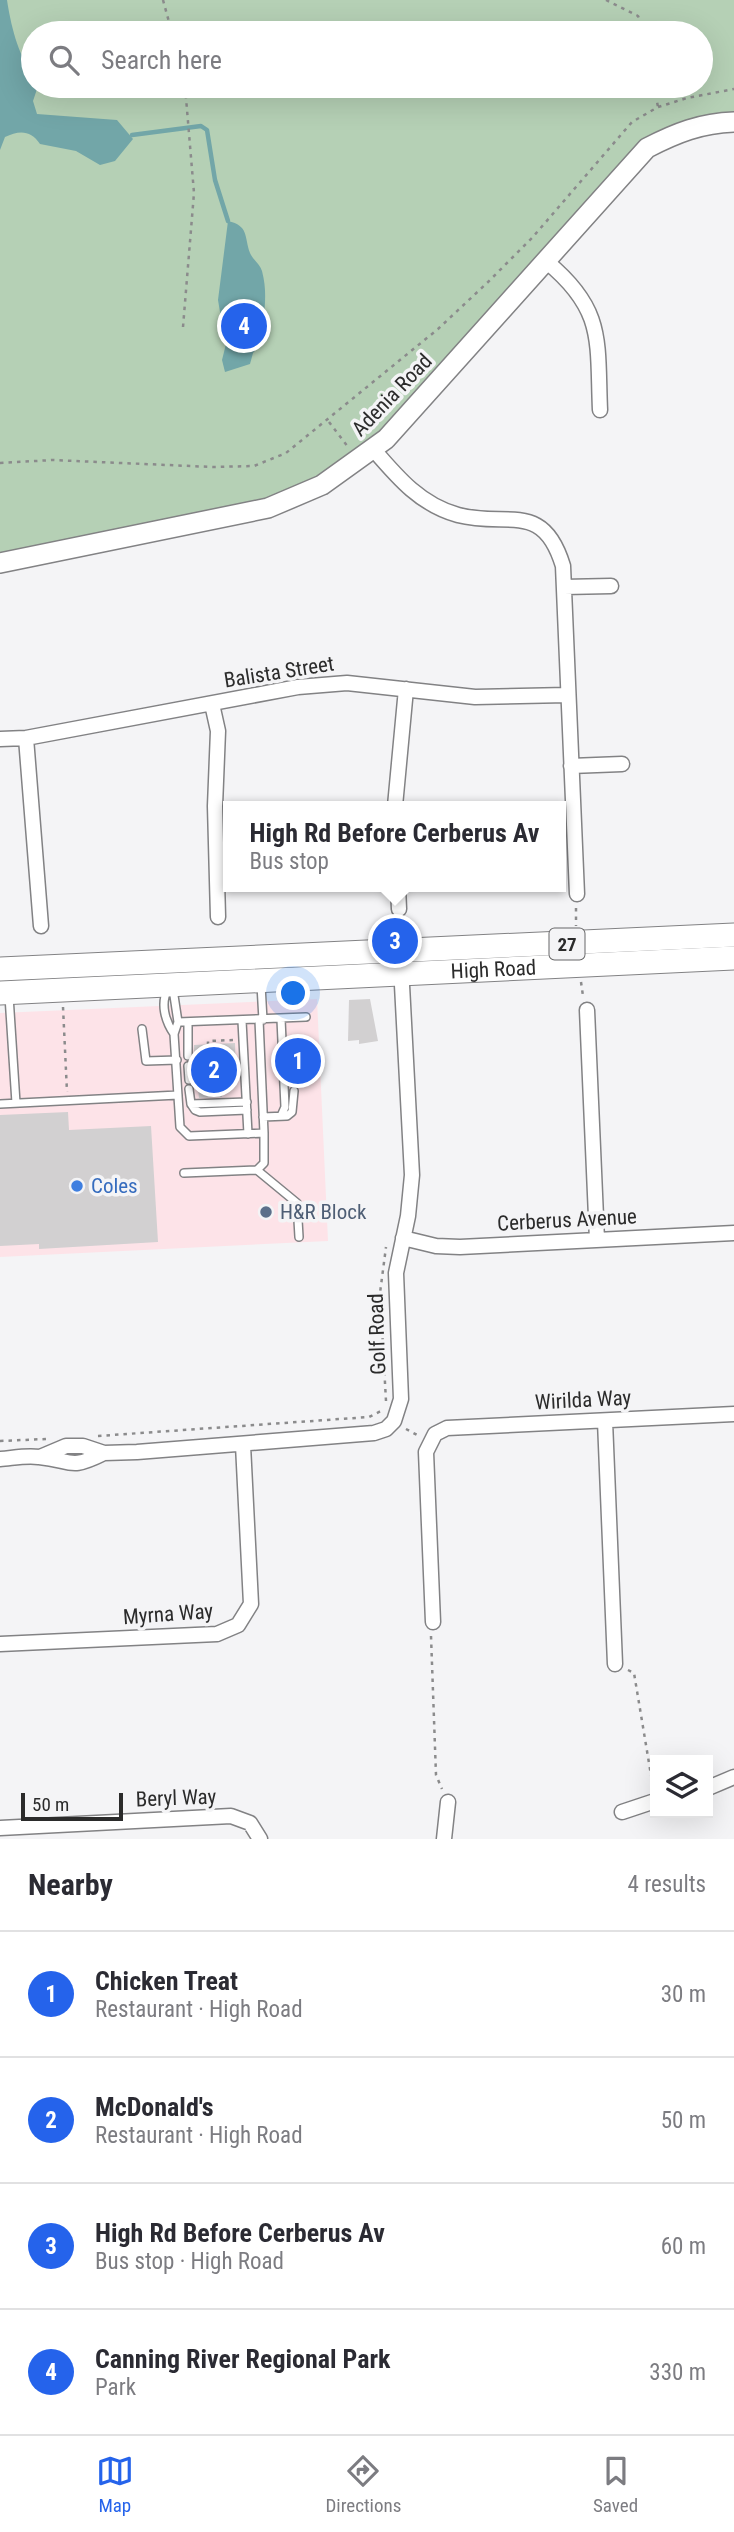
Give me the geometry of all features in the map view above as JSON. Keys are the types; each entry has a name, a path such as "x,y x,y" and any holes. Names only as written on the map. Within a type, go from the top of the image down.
{"main road":[{"name":"High Road","path":"0,969 734,935"},
{"name":"High Road","path":"4,993 159,978 261,981 734,958"}],"street":[{"name":"Adenia Road","path":"0,563 268,508 322,485 367,455 547,262 647,148 675,133 696,126 734,122"},
{"path":"547,262 570,282 587,304 597,331 600,410"},
{"path":"367,455 430,503 460,515 530,520 556,543 563,566 577,894"},
{"path":"564,587 611,586"},
{"name":"Balista Street","path":"0,739 26,738 298,687 347,682 475,697 567,695"},
{"path":"395,801 406,689"},
{"path":"212,704 218,731 215,806 218,917"},
{"path":"26,738 41,926"},
{"path":"571,766 622,764"},
{"path":"398,892 399,909"},
{"name":"Golf Road","path":"0,1459 40,1457 66,1446 83,1446 104,1453 243,1445 374,1433 386,1429 394,1421 401,1399 396,1273 412,1175 400,951"},
{"path":"587,1010 597,1240"},
{"name":"Cerberus Avenue","path":"403,1238 436,1246 460,1247 734,1233"},
{"name":"Wirilda Way","path":"431,1438 447,1428 734,1414"},
{"path":"605,1421 615,1664"},
{"path":"431,1438 426,1452 433,1622"},
{"name":"Myrna Way","path":"0,1644 217,1634 238,1625 251,1604 243,1445"},
{"path":"713,1786 734,1777"},
{"path":"444,1839 448,1802"},
{"path":"622,1812 650,1803"},
{"name":"Beryl Way","path":"0,1828 231,1816 250,1823 260,1839"}],"lane":[{"path":"91,965 159,978 184,972 207,959"},
{"path":"159,978 176,995 178,1022 174,1034"},
{"path":"159,978 164,996 166,1022 174,1034 180,1127 189,1136 264,1133"},
{"path":"257,1170 264,1163 261,981"},
{"path":"4,993 16,1103"},
{"path":"178,1022 306,1017"},
{"path":"281,1019 285,1107 281,1116"},
{"path":"242,1021 248,1134"},
{"path":"142,1029 146,1061 188,1054 188,1022"},
{"path":"188,1066 189,1080"},
{"path":"189,1089 191,1104 247,1106"},
{"path":"263,1116 281,1116 292,1112 294,1091"},
{"path":"0,1104 178,1096"},
{"path":"184,1173 257,1170 297,1203 299,1237"}],"path":[{"path":"163,0 169,21"},
{"path":"606,0 638,16 640,21"},
{"path":"713,93 734,89"},
{"path":"183,327 194,193 186,98"},
{"path":"656,98 658,107"},
{"path":"0,463 53,460 213,467 254,466 286,453 438,329 488,282 532,237 632,122 658,107 684,98"},
{"path":"328,421 367,455"},
{"path":"576,926 577,894"},
{"path":"63,1006 68,1101"},
{"path":"91,1436 227,1429 369,1417 382,1411 386,1402 380,1282 388,1241"},
{"path":"401,1425 431,1438"},
{"path":"0,1441 53,1438"},
{"path":"433,1622 429,1647 436,1775 448,1802"},
{"path":"615,1664 635,1673 650,1769"}],"shaded area":[{"path":"317,999 328,1241 0,1257 0,1013"}],"green space":[{"path":"0,0 734,0 734,119 647,145 390,435 260,511 0,560"}],"water":[{"path":"0,0 7,0 21,54 21,98 34,98 37,114 117,120 133,139 115,161 100,165 76,151 40,144 33,136 24,133 5,137 0,150"},
{"path":"228,221 235,223 245,232 250,253 262,271 265,298 263,341 253,353 250,364 225,372 222,360 229,332 221,318 218,300"}],"building":[{"path":"370,999 378,1041 359,1044 359,1040 348,1041 349,1000"},
{"path":"306,1040 307,1081 291,1082 288,1041"},
{"path":"235,1043 236,1086 221,1086 222,1097 199,1098 198,1089 193,1085 194,1045"},
{"name":"Coles","path":"68,1112 69,1130 151,1126 158,1242 39,1249 39,1244 0,1246 0,1115"}],"waterway":[{"path":"132,135 201,126 207,130 215,180 228,221"}],"place":[{"name":"Canning River Regional Park","path":"244,326"},
{"name":"High Rd Before Cerberus Av","path":"395,941"},
{"name":"Chicken Treat","path":"298,1061"},
{"name":"McDonald's","path":"214,1070"},
{"name":"Coles","path":"77,1186"},
{"name":"H&R Block","path":"266,1212"}]}
